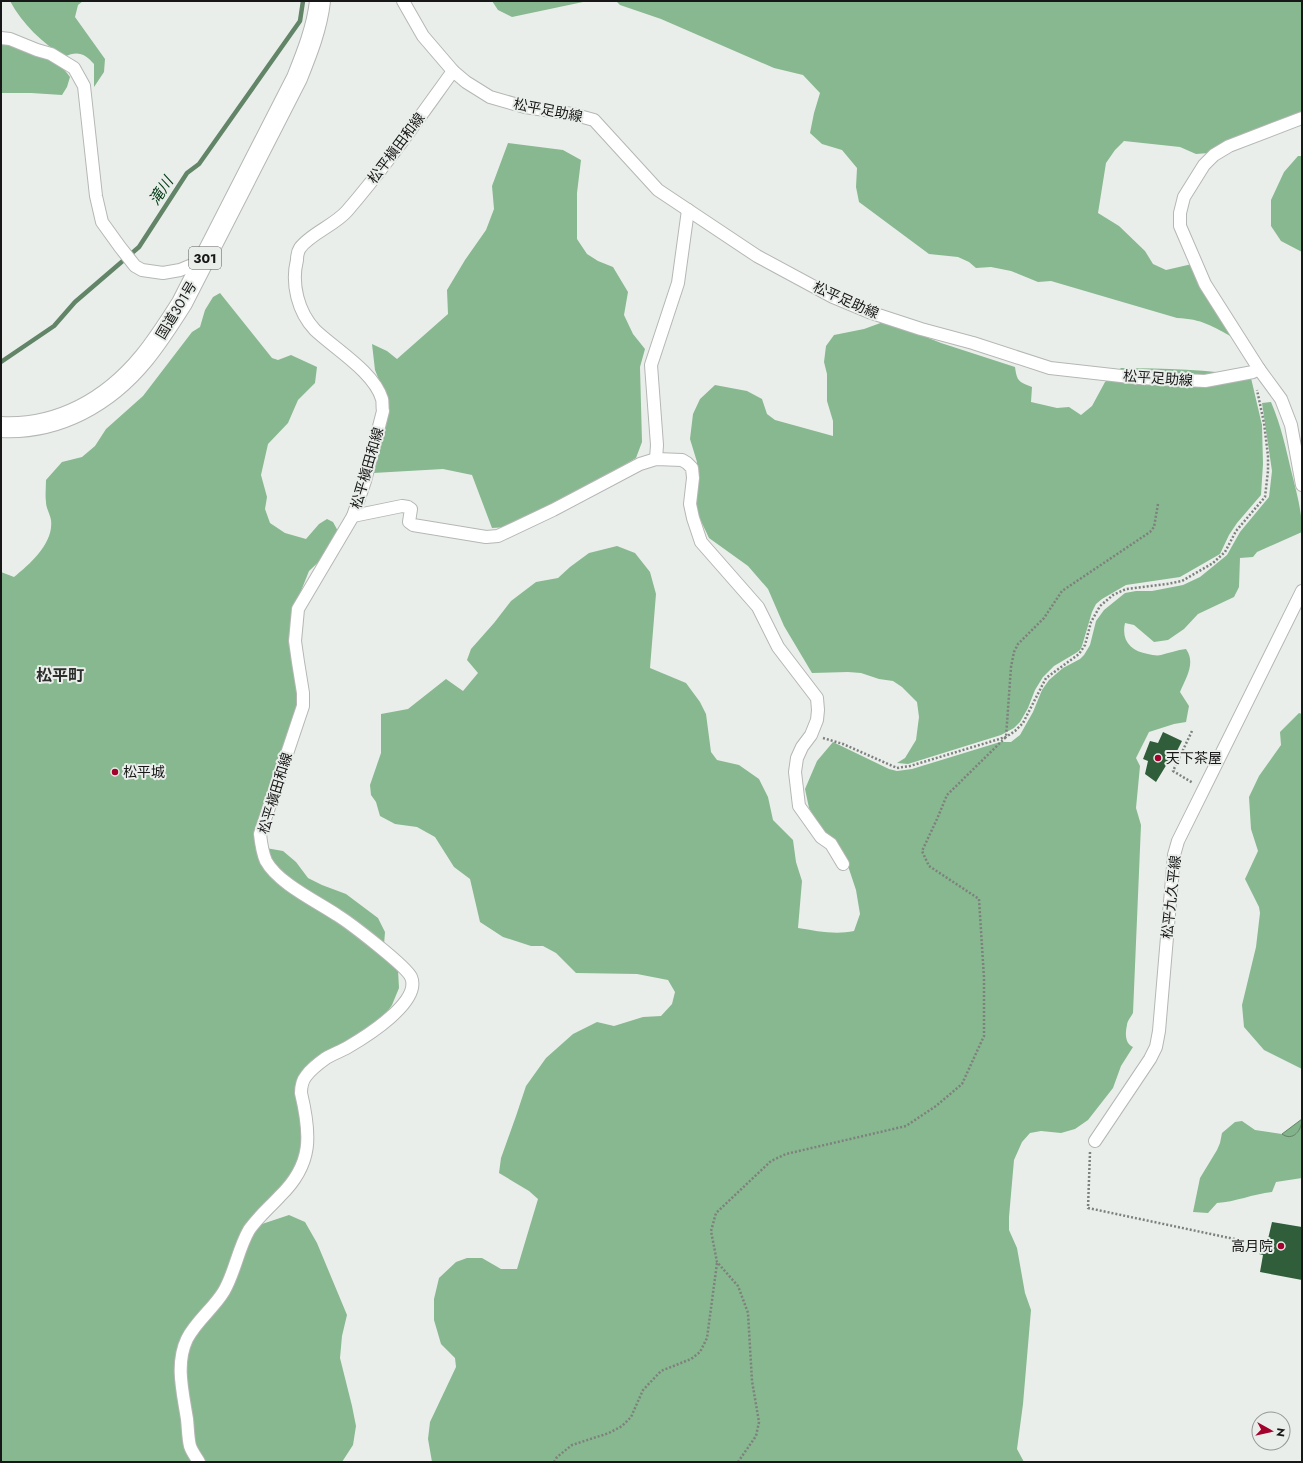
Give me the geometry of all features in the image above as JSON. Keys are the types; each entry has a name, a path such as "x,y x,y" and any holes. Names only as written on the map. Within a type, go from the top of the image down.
{"highway":[{"name":"国道301号","path":"1,427 15,428 40,425 75,414 95,403 122,381 143,359 163,333 182,303 205,260 297,78 308,52 316,25 320,1"}],"street":[{"name":"松平足助線","path":"403,1 423,36 453,71 466,82 490,97 525,107 572,114 594,120 658,190 757,256 833,297 869,312 1050,368 1139,378 1205,381 1256,371"},
{"path":"1,38 10,39 51,54 74,68 78,73 85,91 96,196 102,222 135,266 142,270 163,273 180,270 205,260"},
{"name":"松平槇田和線","path":"199,1462 190,1446 181,1377 183,1350 194,1328 212,1307 231,1278 239,1251 249,1230 258,1218 282,1195 298,1173 303,1163 308,1142 301,1085 305,1077 327,1058 386,1021 410,996 412,984 411,977 402,967 348,922 282,880 273,871 266,860 261,847 260,834 303,706 303,693 295,641 298,609 353,516 365,481 383,410 382,399 377,388 363,370 320,334 304,316 299,304 294,275 296,262 300,249 303,245 346,212 405,137 453,71"},
{"path":"1302,118 1228,146 1214,155 1204,165 1184,196 1180,213 1180,226 1205,284 1256,371 1281,399 1291,425 1302,485"},
{"path":"656,459 657,445 651,365 678,283 688,210"},
{"path":"353,516 402,506 411,509 409,522 413,525 486,537 498,536 553,510 635,466 656,459 682,460 687,463 692,468 693,478 690,504 701,542 758,608 778,647 817,698 818,710 811,735 797,758 795,772 799,806 821,837 831,844 843,864"},
{"name":"松平九久平線","path":"1093,1145 1150,1059 1156,1047 1159,1031 1174,855 1178,841 1302,591"}],"path":[{"path":"554,1462 557,1457 572,1445 609,1434 622,1426 631,1417 643,1390 661,1371 690,1359 700,1352 707,1338 717,1262 711,1230 716,1213 771,1161 786,1154 906,1126 936,1106 962,1084 984,1036 984,978 979,899 929,866 922,851 947,795 1006,737 1023,723 1046,678 1079,654 1085,645 1091,622 1100,606 1113,595 1126,589 1182,581 1213,563 1225,552 1236,531 1265,497 1268,456 1256,371"},
{"path":"1006,737 1011,667 1014,652 1018,644 1044,618 1062,591 1150,532 1154,527 1158,504"},
{"path":"1192,731 1172,771 1204,789"},
{"path":"811,735 843,744 897,768 910,766 1006,737"},
{"path":"1093,1145 1088,1208 1258,1244"},
{"path":"717,1262 738,1286 748,1313 752,1381 759,1422 756,1436 738,1462"}],"shaded area":[{"path":"10,1 83,1 78,5 75,17 105,59 104,72 94,87 94,64 81,54 73,54 64,57 56,51 27,25"},
{"path":"492,1 584,1 512,17 498,10"},
{"path":"616,1 1302,1 1302,114 1209,153 1196,154 1180,147 1124,141 1115,150 1106,163 1098,213 1119,226 1145,251 1153,264 1166,270 1192,264 1234,338 1213,327 1193,320 1177,318 1051,281 1038,282 1011,271 991,267 976,268 969,262 958,257 929,254 859,202 856,187 857,168 842,150 822,144 810,133 820,93 803,75 774,68 661,19 620,5"},
{"path":"1,41 39,54 57,64 64,70 70,77 67,87 62,95 1,93"},
{"path":"508,143 563,150 581,160 577,193 577,239 587,254 598,261 613,267 628,292 624,315 633,334 645,349 640,367 642,442 636,458 608,475 508,527 492,528 472,475 443,469 373,473 383,390 375,370 372,344 387,351 397,359 448,314 447,290 465,260 486,230 494,209 492,186"},
{"path":"1298,156 1302,156 1302,252 1281,241 1271,226 1271,200 1284,172"},
{"path":"220,293 272,358 278,360 291,355 317,367 315,383 298,400 288,423 268,444 261,475 267,497 265,509 270,523 285,533 306,539 319,524 327,519 333,522 339,533 329,552 309,571 297,601 299,705 257,826 255,843 260,860 280,886 344,925 398,970 399,988 392,1005 385,1015 344,1044 311,1061 303,1070 296,1093 304,1147 296,1171 282,1190 180,1349 194,1462 1,1462 1,572 14,577 34,559 45,545 49,537 51,520 46,504 46,480 62,462 82,457 95,446 106,429 143,396 192,332 200,327 205,310 213,297"},
{"path":"886,321 941,343 1015,367 1019,381 1032,387 1031,402 1057,408 1069,407 1081,415 1092,406 1105,382 1121,368 1219,372 1251,378 1262,425 1263,464 1261,495 1237,523 1229,535 1220,554 1180,577 1126,585 1096,604 1080,650 1054,666 1043,677 1035,690 1028,708 1020,722 1014,728 1001,735 908,764 897,763 905,758 916,740 919,717 917,702 902,687 893,681 879,679 861,673 812,673 784,626 768,589 748,566 709,538 700,519 694,498 697,462 690,439 693,414 700,399 715,385 747,391 762,399 767,414 775,420 833,436 833,421 827,401 827,374 824,362 826,346 834,335 864,329"},
{"path":"1271,402 1280,428 1296,489 1302,532 1257,552 1253,557 1240,558 1239,587 1234,597 1198,614 1184,629 1168,640 1154,642 1134,625 1125,623 1124,629 1126,640 1132,648 1142,653 1161,655 1186,649 1189,654 1190,665 1180,692 1189,706 1186,722 1174,724 1149,732 1136,758 1140,766 1136,808 1141,825 1133,1013 1126,1028 1127,1041 1130,1046 1133,1047 1121,1066 1113,1088 1088,1120 1075,1129 1061,1133 1041,1131 1030,1133 1022,1142 1014,1160 1009,1230 1017,1248 1025,1293 1031,1310 1023,1404 1017,1449 1024,1462 432,1462 428,1439 430,1422 456,1367 455,1358 441,1344 434,1320 434,1299 439,1278 456,1262 467,1258 482,1258 501,1269 517,1269 538,1199 529,1191 499,1173 501,1158 526,1086 546,1058 573,1034 597,1022 614,1026 643,1017 661,1016 672,1004 675,992 668,980 637,974 576,973 556,953 543,946 531,946 503,937 480,922 470,879 454,867 435,837 417,827 395,824 380,816 376,802 371,795 370,785 381,753 381,714 408,709 446,679 463,691 478,673 467,660 471,649 511,601 536,582 558,578 589,553 617,546 635,553 650,572 656,594 650,668 686,683 700,702 706,714 711,752 717,760 739,765 759,779 768,797 773,820 793,840 796,862 802,881 798,928 833,933 854,931 860,914 856,890 847,863 820,827 809,808 805,789 817,761 833,742 889,769 897,771 912,769 1000,742 1011,742 1020,735 1033,712 1042,690 1049,680 1063,668 1080,659 1084,655 1090,645 1096,621 1104,610 1125,593 1152,591 1183,585 1200,577 1227,555 1240,532 1269,497 1272,471 1262,403"},
{"path":"1299,713 1302,714 1302,1069 1264,1050 1244,1027 1242,1005 1256,947 1260,913 1259,907 1245,879 1258,851 1251,829 1249,797 1259,776 1281,745 1280,732"},
{"path":"266,848 283,851 296,862 308,878 346,894 378,918 385,932 384,945 289,880 274,866"},
{"path":"1302,1119 1299,1131 1296,1134 1290,1137 1282,1134"},
{"path":"1242,1121 1255,1130 1282,1134 1285,1136 1296,1134 1302,1125 1302,1178 1276,1182 1272,1192 1217,1203 1208,1213 1193,1212 1200,1178 1217,1150 1222,1133 1235,1122"},
{"path":"289,1215 305,1222 317,1243 347,1315 342,1336 340,1358 356,1426 353,1445 342,1462 204,1462 195,1447 185,1383 186,1351 252,1234 262,1224"}],"building":[{"name":"天下茶屋","path":"1163,732 1182,741 1174,757 1170,759 1156,782 1145,774 1148,761 1143,759 1150,741 1158,743"},
{"name":"高月院","path":"1272,1222 1302,1227 1302,1280 1260,1272 1263,1255 1259,1254 1262,1239 1268,1239"}],"waterway":[{"name":"滝川","path":"1,362 54,326 75,302 139,247 187,173 199,164 300,21 303,1"}],"place":[{"name":"天下茶屋","path":"1158,758"},
{"name":"松平城","path":"115,772"},
{"name":"高月院","path":"1281,1246"}],"district":[{"name":"松平町","path":"60,675"}]}
